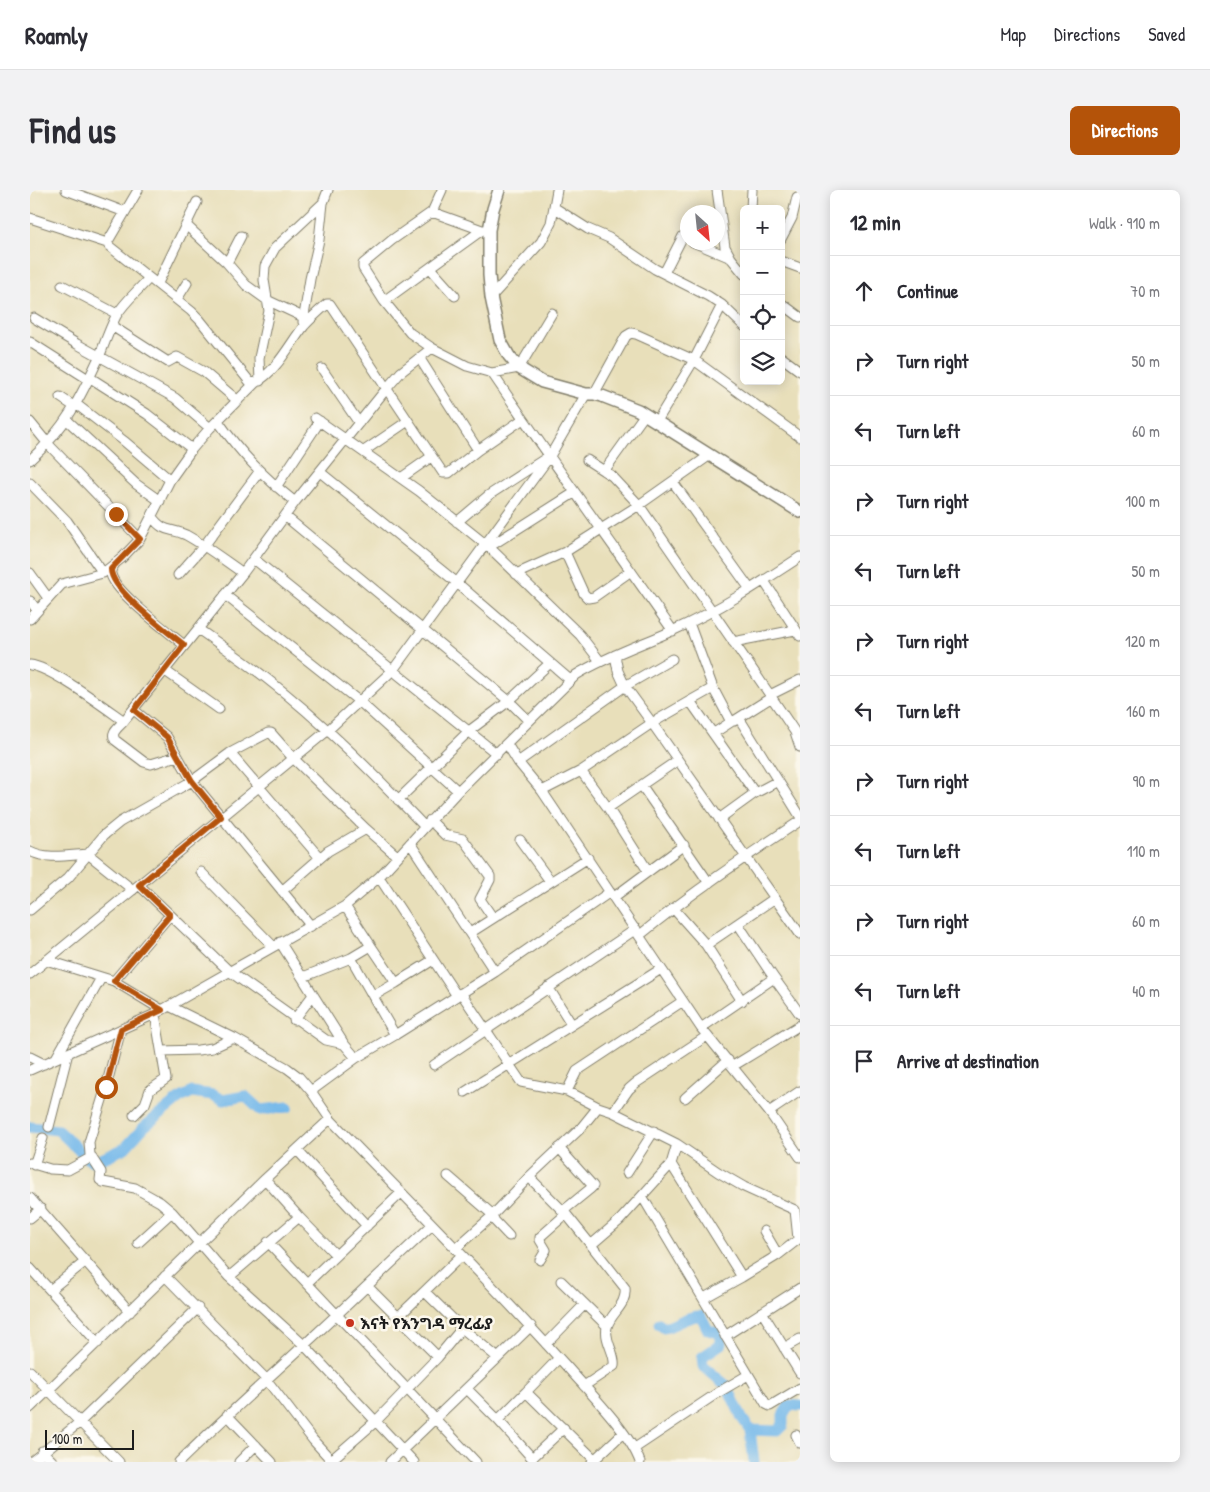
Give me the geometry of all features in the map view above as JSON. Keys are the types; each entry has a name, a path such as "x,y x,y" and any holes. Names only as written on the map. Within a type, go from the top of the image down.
{"main road":[{"path":"499,190 486,230 491,297 500,340 509,356 519,368 542,382 620,402 645,414 800,512"}],"street":[{"path":"66,190 124,212"},
{"path":"108,243 138,190"},
{"path":"184,645 126,596 113,579 111,569 140,539 170,480 192,449 210,428 278,363 303,322 319,240 323,203 328,190"},
{"path":"442,190 432,212 392,240 363,264 363,268 384,301 410,332 432,348 467,366 492,374 519,368 552,313"},
{"path":"491,297 541,242 551,223 557,190"},
{"path":"717,190 718,205"},
{"path":"751,205 752,190"},
{"path":"785,231 792,218 797,197"},
{"path":"158,283 197,202"},
{"path":"258,382 259,358 269,311 264,280 265,266 275,248 323,203"},
{"path":"554,208 588,229 609,238 656,269 722,305 740,322"},
{"path":"432,212 486,230"},
{"path":"30,218 108,243 200,320 248,381 258,382"},
{"path":"186,225 228,263 246,285 303,322"},
{"path":"384,301 486,230"},
{"path":"228,263 240,236"},
{"path":"664,273 680,247"},
{"path":"725,247 740,269"},
{"path":"712,250 731,258"},
{"path":"785,262 800,268"},
{"path":"430,268 455,296"},
{"path":"30,460 61,429 89,378 117,314 149,278"},
{"path":"177,299 187,283"},
{"path":"62,285 117,314"},
{"path":"303,322 326,304 330,304 443,473 449,473 523,419"},
{"path":"657,421 694,360 722,305"},
{"path":"785,306 800,317"},
{"path":"34,318 175,398 210,428"},
{"path":"112,326 168,362 177,357 196,368 238,402"},
{"path":"31,972 327,731 393,670 456,582 487,546 550,456 626,336 636,334 694,360 800,437"},
{"path":"30,342 147,414 192,449"},
{"path":"177,756 151,764 144,762 115,740 113,733 134,710 243,573 295,502 387,388 401,372 432,348"},
{"path":"420,359 478,450"},
{"path":"785,360 800,371"},
{"path":"322,369 359,423"},
{"path":"492,374 599,529 673,631"},
{"path":"60,397 124,441 170,480"},
{"path":"604,471 645,414"},
{"path":"66,419 136,484 160,501"},
{"path":"276,487 318,419 401,478 487,546 580,634 600,661"},
{"path":"364,451 408,420"},
{"path":"218,421 235,446 259,472 295,502"},
{"path":"30,422 48,444 140,539"},
{"path":"516,574 565,552 639,505 710,455"},
{"path":"457,522 489,495 550,456"},
{"path":"401,478 431,457"},
{"path":"587,460 622,485 639,505 795,732 800,748"},
{"path":"178,576 204,546 259,472"},
{"path":"320,472 456,582 570,680"},
{"path":"673,482 750,589"},
{"path":"30,483 67,521 103,573"},
{"path":"487,546 574,493"},
{"path":"286,516 509,701 529,721"},
{"path":"152,517 159,526 168,531 183,534 243,573"},
{"path":"565,552 584,594 588,598 594,597 631,572"},
{"path":"30,1070 162,1010 345,906 378,877 458,791 576,675 600,661 673,631 712,612 800,557"},
{"path":"254,559 497,754"},
{"path":"30,619 62,584 103,573 116,563"},
{"path":"30,573 48,598"},
{"path":"733,642 798,633 764,581"},
{"path":"225,595 360,702 458,791"},
{"path":"30,601 37,610"},
{"path":"689,623 713,688 800,816"},
{"path":"198,629 266,678 362,762 398,800 427,823 446,835 463,839 490,876 490,880 480,899 493,918"},
{"path":"615,655 618,671 625,686 800,934"},
{"path":"518,762 625,686 672,659"},
{"path":"398,800 469,730 509,701 550,663"},
{"path":"30,665 40,667 66,682 124,721"},
{"path":"164,670 219,710"},
{"path":"714,733 771,696 800,680"},
{"path":"542,792 581,771 652,723 713,688"},
{"path":"690,701 755,793"},
{"path":"134,710 167,737 192,781 310,926"},
{"path":"30,910 68,878 104,835 120,822 192,781 230,753 268,733 274,736 293,758 366,829 397,856"},
{"path":"507,744 588,858 701,1028 797,1145 800,1157"},
{"path":"230,753 320,858"},
{"path":"608,808 678,760"},
{"path":"581,771 608,808 648,870"},
{"path":"719,819 755,793 778,781"},
{"path":"642,786 684,845 708,883"},
{"path":"434,1065 548,987 638,932 745,856 800,821"},
{"path":"282,891 328,851 366,829"},
{"path":"520,840 550,881"},
{"path":"410,843 495,972"},
{"path":"311,1091 356,1058 495,972 684,845"},
{"path":"30,850 35,854 45,855 88,854 136,887 170,915 228,972 294,1020 326,1040 344,1044"},
{"path":"470,933 588,858"},
{"path":"201,872 277,944 303,978 344,1044 356,1058"},
{"path":"378,877 433,960 511,1064 521,1082 567,1091 598,1107 654,1131 738,1183 797,1207 799,1238 778,1255 704,1298"},
{"path":"706,945 775,898"},
{"path":"345,906 396,983"},
{"path":"673,908 706,945 742,1000"},
{"path":"114,981 170,915"},
{"path":"738,924 800,1014"},
{"path":"303,978 351,958 371,946"},
{"path":"351,958 395,1035"},
{"path":"46,960 114,981 162,1010 234,1038 287,1068 299,1077 330,1119 531,1326 623,1433 635,1448 640,1462"},
{"path":"372,996 433,960"},
{"path":"465,1092 661,969"},
{"path":"56,1059 101,978"},
{"path":"701,1028 774,978"},
{"path":"548,987 572,1025"},
{"path":"294,1020 313,995"},
{"path":"567,1091 576,1070 683,1001"},
{"path":"134,1115 145,1104 150,1090 166,1079 162,1051 162,1010"},
{"path":"684,1098 730,1063 800,1025"},
{"path":"121,1029 106,1087 88,1142 92,1157 101,1172 100,1180 135,1188 160,1202 172,1212 229,1277 305,1346 414,1462"},
{"path":"613,1112 629,1089 636,1083 707,1036"},
{"path":"162,1051 212,1048 234,1038"},
{"path":"49,1127 68,1053"},
{"path":"30,1056 44,1064"},
{"path":"769,1112 800,1091"},
{"path":"398,1317 425,1292 492,1216 581,1128 598,1107"},
{"path":"30,1408 265,1179 330,1119"},
{"path":"627,1173 654,1131"},
{"path":"43,1138 32,1164 50,1169 68,1170 92,1157"},
{"path":"591,1245 620,1220 671,1164 676,1144"},
{"path":"540,1260 546,1250 540,1237 593,1186 559,1148"},
{"path":"297,1150 366,1226"},
{"path":"671,1164 742,1277"},
{"path":"448,1176 492,1216 510,1236"},
{"path":"530,1177 565,1213 625,1288 626,1296 607,1326 606,1338 615,1361 614,1366 584,1386"},
{"path":"265,1179 336,1255"},
{"path":"307,1283 401,1192"},
{"path":"642,1196 768,1406 800,1388"},
{"path":"30,1198 130,1312"},
{"path":"30,1218 41,1209"},
{"path":"138,1242 172,1212"},
{"path":"229,1277 299,1217"},
{"path":"179,1462 432,1225"},
{"path":"764,1231 778,1255"},
{"path":"268,1242 476,1462"},
{"path":"50,1290 86,1261"},
{"path":"30,1268 98,1343"},
{"path":"165,1276 266,1380 331,1461 376,1421 438,1357 462,1328"},
{"path":"561,1281 607,1326"},
{"path":"367,1286 438,1357"},
{"path":"725,1336 800,1288"},
{"path":"425,1292 462,1328 498,1358"},
{"path":"546,1344 584,1305"},
{"path":"31,1462 42,1451 80,1422 198,1308"},
{"path":"762,1312 800,1373"},
{"path":"390,1462 531,1326"},
{"path":"784,1348 800,1338"},
{"path":"498,1420 559,1358"},
{"path":"30,1371 118,1462"},
{"path":"635,1448 748,1375"},
{"path":"466,1390 498,1420 530,1460 564,1428"},
{"path":"526,1392 564,1428 593,1461 623,1433"},
{"path":"227,1415 272,1462"},
{"path":"239,1462 256,1445"},
{"path":"42,1451 53,1462"}],"waterway":[{"path":"30,1127 58,1130 88,1159 95,1162 125,1148 144,1127 179,1099 192,1092 213,1095 223,1100 245,1096 260,1110 288,1107"},
{"path":"659,1324 664,1328 691,1317 701,1316 708,1330 718,1333 721,1337 721,1344 702,1357 703,1366 727,1386 742,1418 750,1430 777,1431 783,1425 783,1415 789,1405 800,1406"},
{"path":"750,1430 754,1462"}],"place":[{"name":"እናት የእንግዳ ማረፊያ","path":"350,1323"}],"route":[{"path":"106,1087 121,1029 162,1010 114,981 170,915 139,885 221,817 192,781 167,737 134,710 184,645 132,602 113,579 111,569 140,539 116,514"}]}
